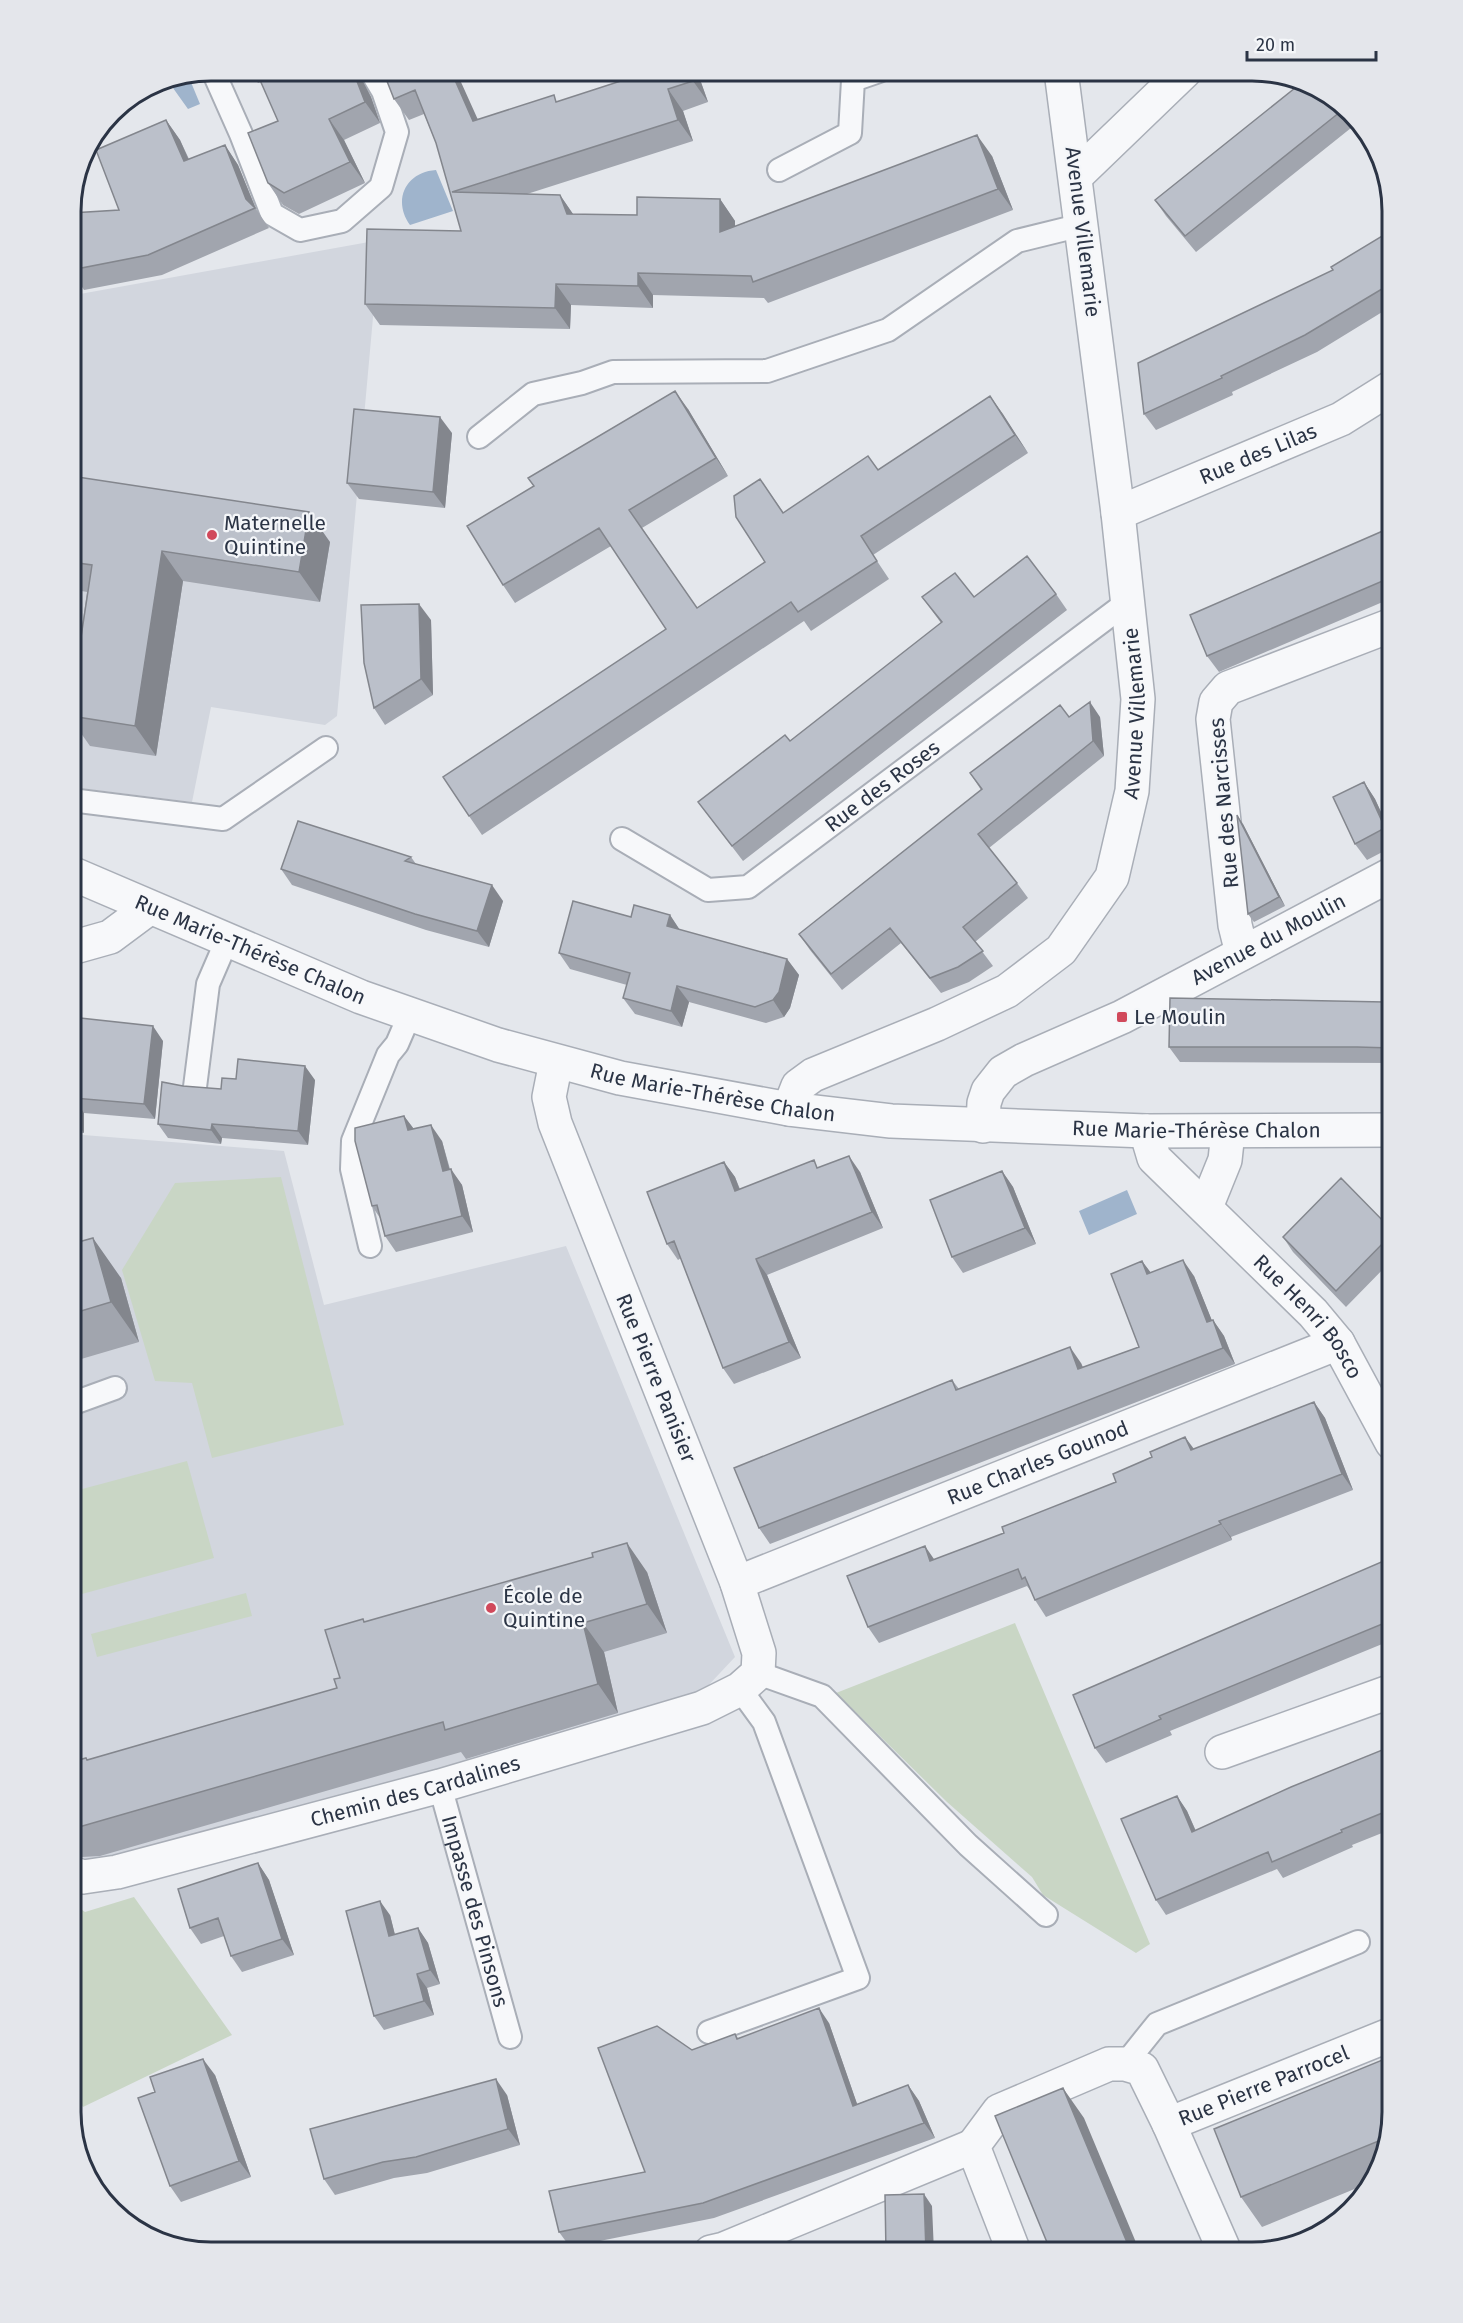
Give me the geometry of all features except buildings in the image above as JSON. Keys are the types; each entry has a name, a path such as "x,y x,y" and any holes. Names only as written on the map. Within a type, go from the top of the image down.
{"street":[{"name":"Avenue Villemarie","path":"789,1109 798,1086 813,1075 938,1024 1007,991 1061,950 1112,877 1132,791 1138,699 1129,601 1062,81"},
{"path":"1076,176 1175,81"},
{"name":"Rue des Lilas","path":"1118,513 1341,419 1382,393"},
{"name":"Rue des Narcisses","path":"1242,954 1235,925 1214,730 1215,702 1228,688 1382,629"},
{"name":"Rue Marie-Thérèse Chalon","path":"81,877 361,997 556,1062 620,1078 789,1109 891,1121 1146,1131 1382,1130"},
{"name":"Avenue du Moulin","path":"983,1126 984,1103 988,1090 1003,1072 1024,1060 1122,1017 1382,879"},
{"path":"81,945 110,937 149,908"},
{"name":"Rue Pierre Panisier","path":"556,1062 549,1096 555,1122 736,1583 759,1653 749,1681"},
{"name":"Rue Henri Bosco","path":"1146,1131 1154,1158 1313,1313 1338,1343 1382,1424"},
{"path":"1206,1207 1225,1160 1228,1132"},
{"name":"Rue Charles Gounod","path":"736,1583 1338,1343"},
{"name":"Chemin des Cardalines","path":"81,1875 117,1872 440,1786 702,1707 749,1681"},
{"path":"1222,1752 1382,1695"},
{"name":"Rue Pierre Parrocel","path":"1169,2124 1382,2038"},
{"path":"741,2242 973,2146 999,2111 1109,2064 1125,2064 1142,2069 1169,2124 1220,2242"},
{"path":"973,2146 1010,2242"}],"lane":[{"path":"218,81 272,214 300,230 342,221 381,187 397,132 377,81"},
{"path":"779,170 850,133 853,81"},
{"path":"479,437 532,394 582,383 613,372 767,371 888,330 1017,242 1082,225"},
{"name":"Rue des Roses","path":"622,838 708,890 748,887 1129,601"},
{"path":"81,801 223,819 326,748"},
{"path":"195,1087 208,984 227,940"},
{"path":"370,1246 352,1169 353,1141 388,1055 397,1044 410,1014"},
{"path":"81,1400 115,1388"},
{"path":"749,1681 822,1696 968,1845 1046,1915"},
{"path":"709,2032 858,1978 749,1681"},
{"name":"Impasse des Pinsons","path":"440,1786 510,2037"},
{"path":"1125,2064 1157,2024 1358,1942"}],"shaded area":[{"name":"Maternelle Quintine","path":"380,240 337,716 325,725 211,707 192,802 81,788 81,294"},
{"path":"81,1135 284,1151 324,1305 566,1246 735,1657 704,1690 463,1765 85,1867 81,1866"}],"green space":[{"path":"281,1177 344,1425 212,1458 192,1383 155,1381 122,1270 175,1183"},
{"path":"187,1461 214,1558 81,1594 81,1489"},
{"path":"246,1593 252,1616 97,1657 91,1634"},
{"path":"1015,1623 1150,1944 1136,1953 1043,1895 1032,1877 947,1802 836,1693"},
{"path":"134,1897 232,2035 83,2107 81,2104 81,1909 85,1912"}],"water":[{"path":"191,82 200,104 188,109 172,87"},
{"path":"436,170 453,211 410,225 402,206 405,189 417,176"},
{"path":"1127,1190 1137,1214 1089,1235 1079,1211"}],"place":[{"name":"Maternelle Quintine","path":"212,535"},
{"name":"Le Moulin","path":"1122,1017"},
{"name":"École de Quintine","path":"491,1608"}]}
